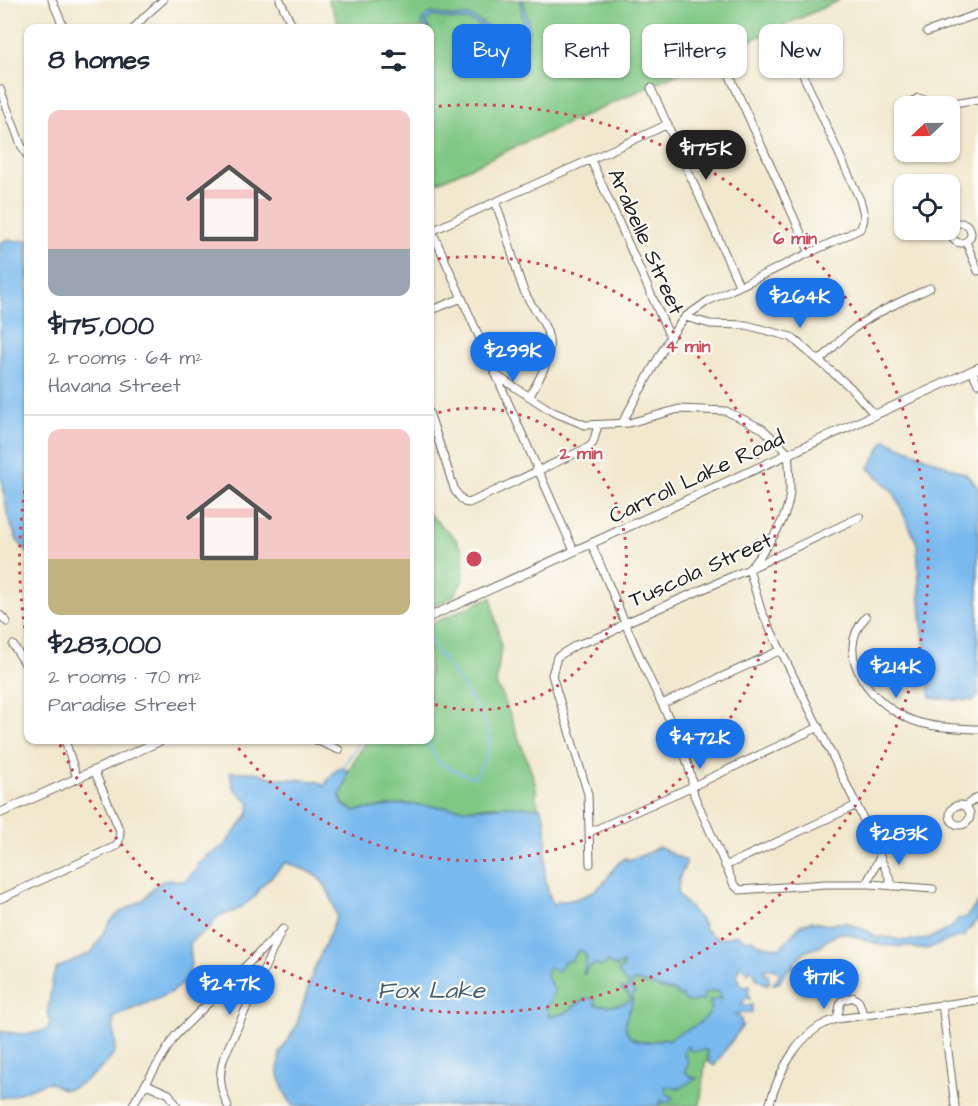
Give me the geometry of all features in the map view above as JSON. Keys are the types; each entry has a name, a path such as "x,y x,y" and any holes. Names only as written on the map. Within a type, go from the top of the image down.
{"street":[{"path":"52,0 62,24"},
{"path":"150,0 153,8"},
{"path":"138,24 163,0"},
{"path":"280,0 292,24"},
{"path":"927,32 978,14"},
{"path":"731,78 810,253"},
{"path":"622,423 670,338 685,317 708,301 739,285 860,229 865,219 860,200 804,78"},
{"path":"651,88 739,285"},
{"path":"0,89 24,150"},
{"path":"960,102 978,99"},
{"path":"434,226 591,160 668,124"},
{"name":"Arabelle Street","path":"591,160 670,338"},
{"path":"495,202 509,238 522,286 546,328 549,339 547,361 530,396"},
{"path":"434,237 574,551"},
{"path":"966,242 978,271"},
{"path":"820,360 848,333 866,321 930,288"},
{"path":"434,309 462,298"},
{"path":"685,317 710,324 746,325 791,337 851,388 874,414"},
{"path":"975,369 978,384"},
{"name":"Carroll Lake Road","path":"434,615 975,369"},
{"path":"496,375 553,412 585,425 622,423 679,409 726,411 763,429 788,453 789,501 783,520 762,554 749,569 761,610 857,806 893,886"},
{"path":"434,427 455,491 464,502 469,503 589,447 593,443 598,425"},
{"name":"Tuscola Street","path":"590,832 588,794 552,675 556,657 576,645 612,632 625,623 860,517"},
{"path":"591,543 683,750 693,778 694,795 734,885 740,890 826,884 866,884 933,889"},
{"path":"0,615 7,622"},
{"path":"866,617 858,626 854,638 852,648 854,660 868,686 888,708 914,721 929,725 978,729"},
{"path":"13,645 24,662"},
{"path":"662,705 781,650"},
{"path":"590,864 590,832 819,727"},
{"path":"66,744 77,778"},
{"path":"0,813 153,744"},
{"path":"325,744 339,750"},
{"path":"0,899 116,846 120,831 116,817 94,770"},
{"path":"965,806 978,797"},
{"path":"725,866 857,806"},
{"path":"866,884 880,857"},
{"path":"132,1106 156,1063 175,1036 283,928 219,1070 221,1092 228,1106"},
{"path":"837,1019 841,1001 849,997 859,1002 864,1015"},
{"path":"769,1106 780,1073 798,1047 818,1027 837,1019 978,1000"},
{"path":"942,1004 955,1106"},
{"path":"146,1084 168,1094 177,1106"}],"green space":[{"path":"328,0 840,0 787,24 759,24 759,37 747,42 747,24 642,24 642,78 668,78 434,184 434,24 339,24"},
{"path":"434,519 455,538 463,551 463,580 453,597 434,606"},
{"path":"491,597 501,646 496,685 502,694 534,779 539,808 492,806 467,809 403,804 355,811 343,804 340,794 345,786 348,771 365,744 434,744 434,623"},
{"path":"570,933 729,988 728,1011 705,1064 700,1106 536,1106 526,982"}],"water":[{"path":"520,0 523,0 529,24 524,24"},
{"path":"432,13 454,17 470,16 484,24 433,16 425,22 426,24 421,23 427,15"},
{"path":"8,239 24,240 24,548 17,540 8,517 0,471 0,243"},
{"path":"885,440 966,474 978,487 978,696 974,701 931,698 921,615 917,543 894,493 869,468"},
{"name":"Fox Lake","path":"341,767 348,771 340,796 343,805 355,811 403,804 467,809 511,806 541,808 546,831 545,873 553,905 558,901 584,896 602,884 615,867 626,858 628,860 646,854 658,847 686,862 680,876 677,893 701,920 705,929 716,938 737,934 745,940 753,939 759,944 780,948 801,925 811,921 827,925 845,922 870,932 877,938 916,940 944,931 956,923 957,919 965,918 978,903 978,920 965,933 966,936 925,949 910,946 884,946 839,933 824,942 822,946 804,952 779,983 773,984 780,974 775,968 764,970 764,973 768,974 769,983 767,985 756,978 754,971 750,969 748,973 746,969 739,966 737,975 739,984 745,987 750,986 748,993 750,999 745,998 742,1005 752,1005 752,1012 735,1014 741,1019 743,1025 714,1066 709,1062 707,1050 691,1051 688,1046 685,1049 684,1056 688,1063 685,1071 691,1077 697,1078 680,1088 665,1087 667,1095 672,1096 673,1100 666,1103 662,1100 658,1106 292,1106 283,1089 278,1071 280,1053 296,1027 313,972 337,916 328,890 320,879 286,862 259,889 256,896 235,911 218,916 208,930 190,943 190,969 182,984 165,996 114,1018 115,1050 108,1061 94,1074 70,1088 64,1089 47,1082 9,1097 0,1098 0,1031 30,1034 48,1029 50,1023 48,1010 53,977 57,968 92,952 110,922 119,913 143,900 158,883 166,880 185,881 197,869 198,863 207,855 223,847 248,815 250,804 233,787 230,772 255,772 274,778 317,781 324,786 333,773","holes":["581,950 587,957 583,974 587,968 595,964 599,966 607,962 616,967 623,963 623,968 618,971 624,981 629,984 627,989 620,988 626,991 631,999 618,1005 595,1005 595,999 586,998 565,1013 549,1017 547,1007 555,991 546,976 547,970 550,967 558,972 565,961 571,961","634,981 675,991 679,997 682,995 684,1000 689,1002 703,1000 704,993 713,991 719,992 722,998 709,1001 712,1008 709,1014 695,1026 670,1040 664,1038 656,1041 643,1041 630,1037 626,1026 633,995 636,993 632,990"]}],"waterway":[{"path":"429,744 438,762 474,778 484,760 489,744 487,729 474,704 434,647"},
{"path":"343,767 358,744"}]}
